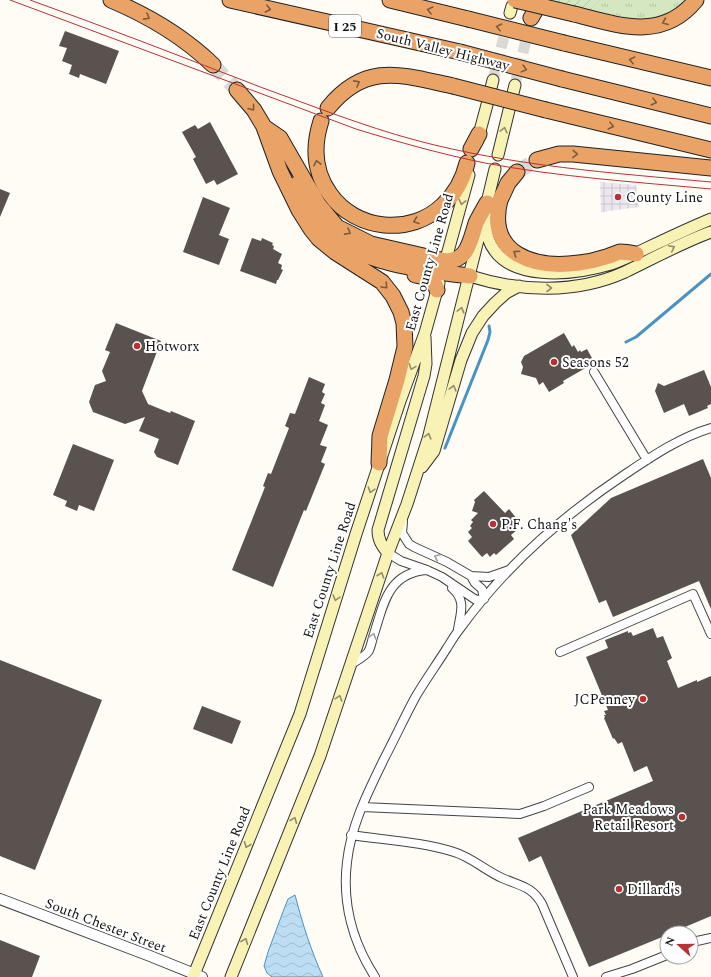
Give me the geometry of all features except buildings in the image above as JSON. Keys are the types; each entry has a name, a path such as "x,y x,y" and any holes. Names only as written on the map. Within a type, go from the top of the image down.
{"highway":[{"path":"111,0 140,13 163,26 195,49 213,65"},
{"name":"South Valley Highway","path":"230,0 460,52 711,116"},
{"path":"390,0 711,78"},
{"path":"512,6 574,14 618,25 644,28 656,26 673,19 685,11 696,0"},
{"path":"479,134 471,157 452,197 428,216 402,225 390,226 372,223 353,214 341,206 335,201 326,187 316,156 316,140 324,114 342,92 362,80 376,76 399,75 453,86 711,150"},
{"path":"238,90 254,110 311,209 326,231 347,247 363,255 380,260 444,267 456,260 466,251 477,223 517,172"},
{"path":"264,127 280,138 320,208 337,226 372,244 470,276"},
{"path":"264,127 280,171 299,210 311,229 327,246 335,252 382,282 393,296 401,312 405,328 405,348 380,436 379,464"},
{"path":"537,160 558,154 573,154 711,168"},
{"path":"292,177 303,205 315,224 332,242 351,257 360,262 378,268 430,279 435,283 437,290"},
{"path":"478,241 486,227 494,202"},
{"path":"494,202 500,234 506,245 520,257 538,262 562,264 594,260 619,252 636,254"}],"main road":[{"path":"479,134 488,101"},
{"path":"498,155 510,106"},
{"name":"East County Line Road","path":"196,976 300,714 379,464 425,333 444,267 471,157"},
{"path":"231,977 320,756 428,439 478,241 494,202 495,169"},
{"path":"486,227 488,239 498,255 511,264 527,271 560,273 612,264 711,219"},
{"path":"470,276 488,281 520,286 568,288 587,284 624,272 676,246 711,232"},
{"path":"416,474 434,451 461,360 472,333 483,316 495,303 506,293 520,286"},
{"path":"388,553 379,540 378,528 424,376 426,364 425,333"}],"street":[{"path":"594,372 647,460"},
{"path":"375,977 362,954 353,931 345,880 347,860 351,835 362,808 416,696 458,631 484,599 511,569 563,520 598,492 647,460 680,440 711,428"},
{"path":"406,504 402,533 406,540 414,547 447,562 471,576 482,590 484,599"},
{"path":"388,553 400,561 427,570 442,577 476,600 484,599"},
{"path":"471,576 493,576 511,569"},
{"path":"350,665 368,652 390,589 396,582 408,575 427,570"},
{"path":"442,577 458,593 461,600 461,615 458,631"},
{"path":"560,652 693,594 711,634"},
{"path":"362,808 520,814 590,787"},
{"path":"351,835 423,845 455,852 501,878 528,888 537,896 542,904 573,977"},
{"name":"South Chester Street","path":"0,900 196,976"},
{"path":"699,941 711,938"},
{"path":"606,977 659,958"}],"shaded area":[{"path":"600,182 636,185 639,207 601,212"}],"green space":[{"path":"551,0 600,0 590,12 550,2"},
{"path":"600,0 685,0 676,10 669,14 646,21 591,11"}],"water":[{"path":"295,895 307,936 323,977 272,977 267,973 264,966 288,899"}],"waterway":[{"path":"626,342 636,337 711,274"},
{"path":"445,448 488,340 490,332 489,326"}],"tunnel":[{"path":"493,80 510,13"},
{"path":"515,85 529,28"},
{"path":"213,65 237,90"},
{"path":"517,172 537,160"}],"tram line":[{"path":"10,0 356,129 420,148 485,163 541,172 598,179 711,189"},
{"path":"30,0 319,109 415,140 452,149 525,162 599,172 711,182"}],"place":[{"name":"County Line","path":"618,197"},
{"name":"Hotworx","path":"137,346"},
{"name":"Seasons 52","path":"554,362"},
{"name":"P.F. Chang's","path":"493,524"},
{"name":"JCPenney","path":"643,699"},
{"name":"Park Meadows Retail Resort","path":"682,817"},
{"name":"Dillard's","path":"619,889"}]}
